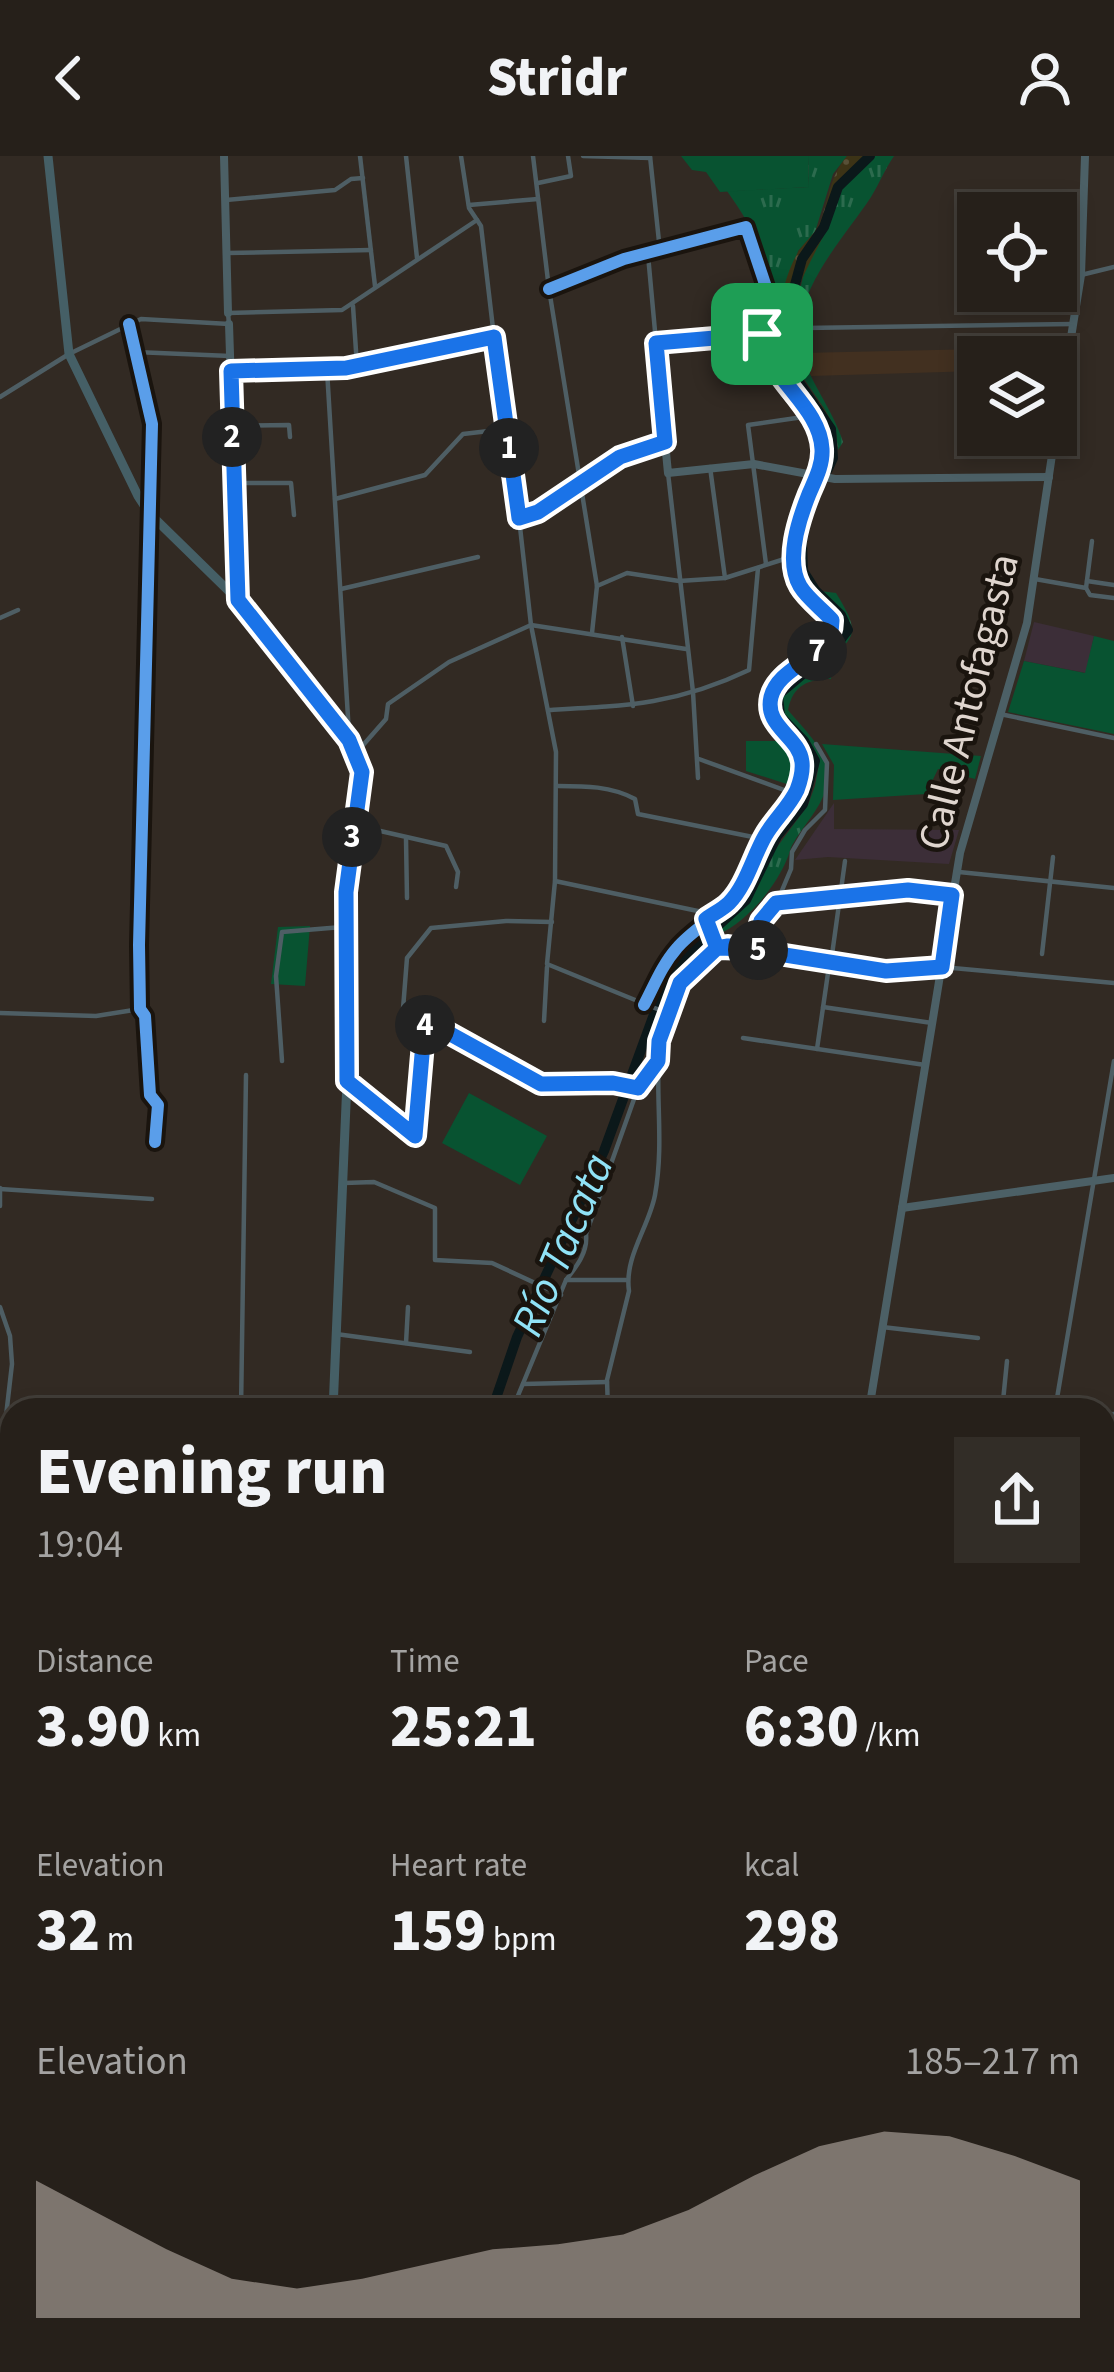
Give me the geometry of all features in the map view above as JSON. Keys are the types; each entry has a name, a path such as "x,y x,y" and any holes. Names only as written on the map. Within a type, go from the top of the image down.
{"main road":[{"path":"48,156 69,354 149,513 238,600 349,740 362,772 347,863 347,1081 333,1398"}],"street":[{"path":"224,156 238,600"},
{"path":"360,156 375,286"},
{"path":"406,156 417,258"},
{"path":"461,156 469,205 477,220 558,786 544,1021"},
{"path":"533,156 549,289 597,586 592,633"},
{"path":"536,184 571,176 568,156"},
{"path":"583,156 650,157 660,251"},
{"name":"Calle Antofagasta","path":"1071,336 1081,275 1085,156"},
{"path":"226,200 335,190 351,179 363,178"},
{"path":"469,205 538,199"},
{"path":"0,397 69,354 141,319 334,312 477,220"},
{"path":"549,289 624,260 746,227 769,296 763,344 790,392 810,416 822,444 823,476 798,528 794,556 799,584 833,627 827,642 780,679 772,693 774,721 802,759 795,794 763,839 730,902 676,948 644,1005"},
{"path":"227,254 371,250"},
{"path":"648,255 698,778"},
{"path":"1081,275 1114,267"},
{"path":"353,303 357,366"},
{"path":"129,324 152,424 140,1009 145,1016 150,1095 158,1105 155,1142"},
{"path":"805,328 1073,324"},
{"path":"656,343 762,334"},
{"path":"231,371 327,370 494,337"},
{"path":"135,352 230,356"},
{"path":"327,370 349,740"},
{"path":"766,564 748,425 810,416"},
{"path":"232,426 289,424 290,437"},
{"path":"335,500 425,475 463,434 506,429"},
{"path":"519,518 538,512 620,457 665,442"},
{"name":"Calle Antofagasta","path":"870,1398 956,872 1028,623 1052,456"},
{"path":"668,472 754,464 823,476 1049,477"},
{"path":"710,467 724,578"},
{"path":"232,483 291,483 294,515"},
{"path":"1092,541 1086,584 1090,595 1114,598"},
{"path":"597,586 627,573 679,581 724,578 794,556"},
{"path":"341,589 478,557"},
{"path":"550,710 660,703 749,670 758,568"},
{"path":"1034,579 1114,585"},
{"path":"0,618 18,610"},
{"path":"357,752 386,719 388,704 406,689 449,662 532,625 686,649"},
{"path":"622,637 633,706"},
{"path":"1000,714 1114,738"},
{"path":"751,949 791,868 792,852 825,810 827,763 816,744"},
{"path":"699,759 795,794"},
{"path":"558,786 622,792 635,800 638,814 763,839"},
{"path":"354,825 446,846 458,872 456,887"},
{"path":"406,839 407,898"},
{"path":"1042,953 1053,857"},
{"path":"831,962 845,861"},
{"path":"956,872 1114,888"},
{"path":"555,881 709,920"},
{"path":"776,903 908,890 952,895"},
{"path":"709,920 717,948"},
{"path":"552,922 431,928 406,958 403,1009 541,1084 630,1087"},
{"path":"282,1061 276,976 282,932 346,926"},
{"path":"608,1398 607,1382 629,1292 627,1280 653,1206 660,1164 658,1061 665,1011 686,975 717,948 886,971 942,967 1114,983"},
{"path":"547,964 665,1011"},
{"path":"817,1049 828,973"},
{"path":"823,1006 932,1023"},
{"path":"0,1013 96,1016 140,1009"},
{"path":"347,1081 415,1136 425,1020"},
{"path":"743,1038 926,1065"},
{"path":"517,1398 566,1280 587,1243 630,1087 658,1061"},
{"path":"1057,1398 1114,1061"},
{"path":"241,1398 247,1075"},
{"path":"902,1208 1114,1178"},
{"path":"344,1183 374,1182 435,1208 435,1260 492,1263 561,1295"},
{"path":"0,1207 0,1188 152,1199"},
{"path":"566,1280 627,1280"},
{"path":"0,1307 10,1336 7,1398"},
{"path":"406,1343 408,1307"},
{"path":"882,1327 978,1338"},
{"path":"336,1334 470,1352"},
{"path":"1003,1398 1007,1361"},
{"path":"523,1384 607,1382"}],"shaded area":[{"path":"957,350 957,372 811,376 801,353"},
{"path":"1034,622 1094,636 1086,673 1024,661"},
{"path":"834,803 834,829 959,830 949,864 828,857 795,860"}],"green space":[{"path":"681,156 808,156 809,187 720,192 706,172 692,170"},
{"path":"808,156 847,156 833,174 815,232 798,251 778,345 780,360 767,338 771,276 749,225 727,191 809,187"},
{"path":"875,156 894,156 811,287 800,328 804,360 843,442 838,450 836,432 824,408 793,363 789,332 807,262 823,237 841,190"},
{"path":"802,574 843,626 830,647 790,680 775,700 781,718 808,754 808,784 770,844 745,896 712,928 741,893 801,777 797,751 777,722 772,701 782,683 839,625 812,596"},
{"path":"820,591 836,593 852,632 831,679 803,685 788,710 820,750 826,787 767,893 749,913 717,935 715,931 747,902 815,786 819,764 807,740 783,715 780,701 785,691 835,650 850,629 843,614"},
{"path":"1094,636 1114,641 1114,734 1008,712 1024,661 1085,673"},
{"path":"746,741 783,741 792,746 797,760 793,786 746,771"},
{"path":"822,744 981,756 975,779 938,769 926,794 833,800 834,765"},
{"path":"310,926 305,986 271,984 278,927"},
{"path":"469,1093 547,1136 520,1185 442,1143"}],"sand":[{"path":"847,156 875,156 842,189 796,292 787,329 794,365 833,425 831,474 825,472 827,436 786,371 777,331 792,264 817,228"}],"waterway":[{"name":"Río Tacata","path":"496,1398 517,1337 604,1151 664,987 677,963 746,900 777,836 803,804 815,761 780,716 778,695 834,648 848,630 803,571 802,542 809,509 833,458 831,429 785,362 784,325 802,259 824,227 838,187 870,156"}],"cycle path":[{"path":"549,289 624,259 746,227 769,296 763,343 790,392 810,416 822,444 794,556 799,584 832,620 830,633 824,644 776,685 770,708 798,753 798,785 732,899 677,948 644,1005"},
{"path":"129,324 152,424 139,945 140,1009 145,1016 150,1095 158,1105 155,1142"}],"route":[{"path":"762,334 656,343 665,442 620,457 538,512 519,518 494,337 346,368 231,371 238,600 349,740 361,762 347,863 347,1081 415,1136 425,1020 541,1084 613,1083 638,1088 658,1061 659,1041 680,983 717,948 886,971 942,967 952,895 908,890 776,903 761,921 751,949 717,948 706,919 730,902 772,824 795,794 802,759 774,721 772,693 780,679 827,642 833,627 799,584 794,556 822,444 810,416 790,392 763,344 762,334"}]}
